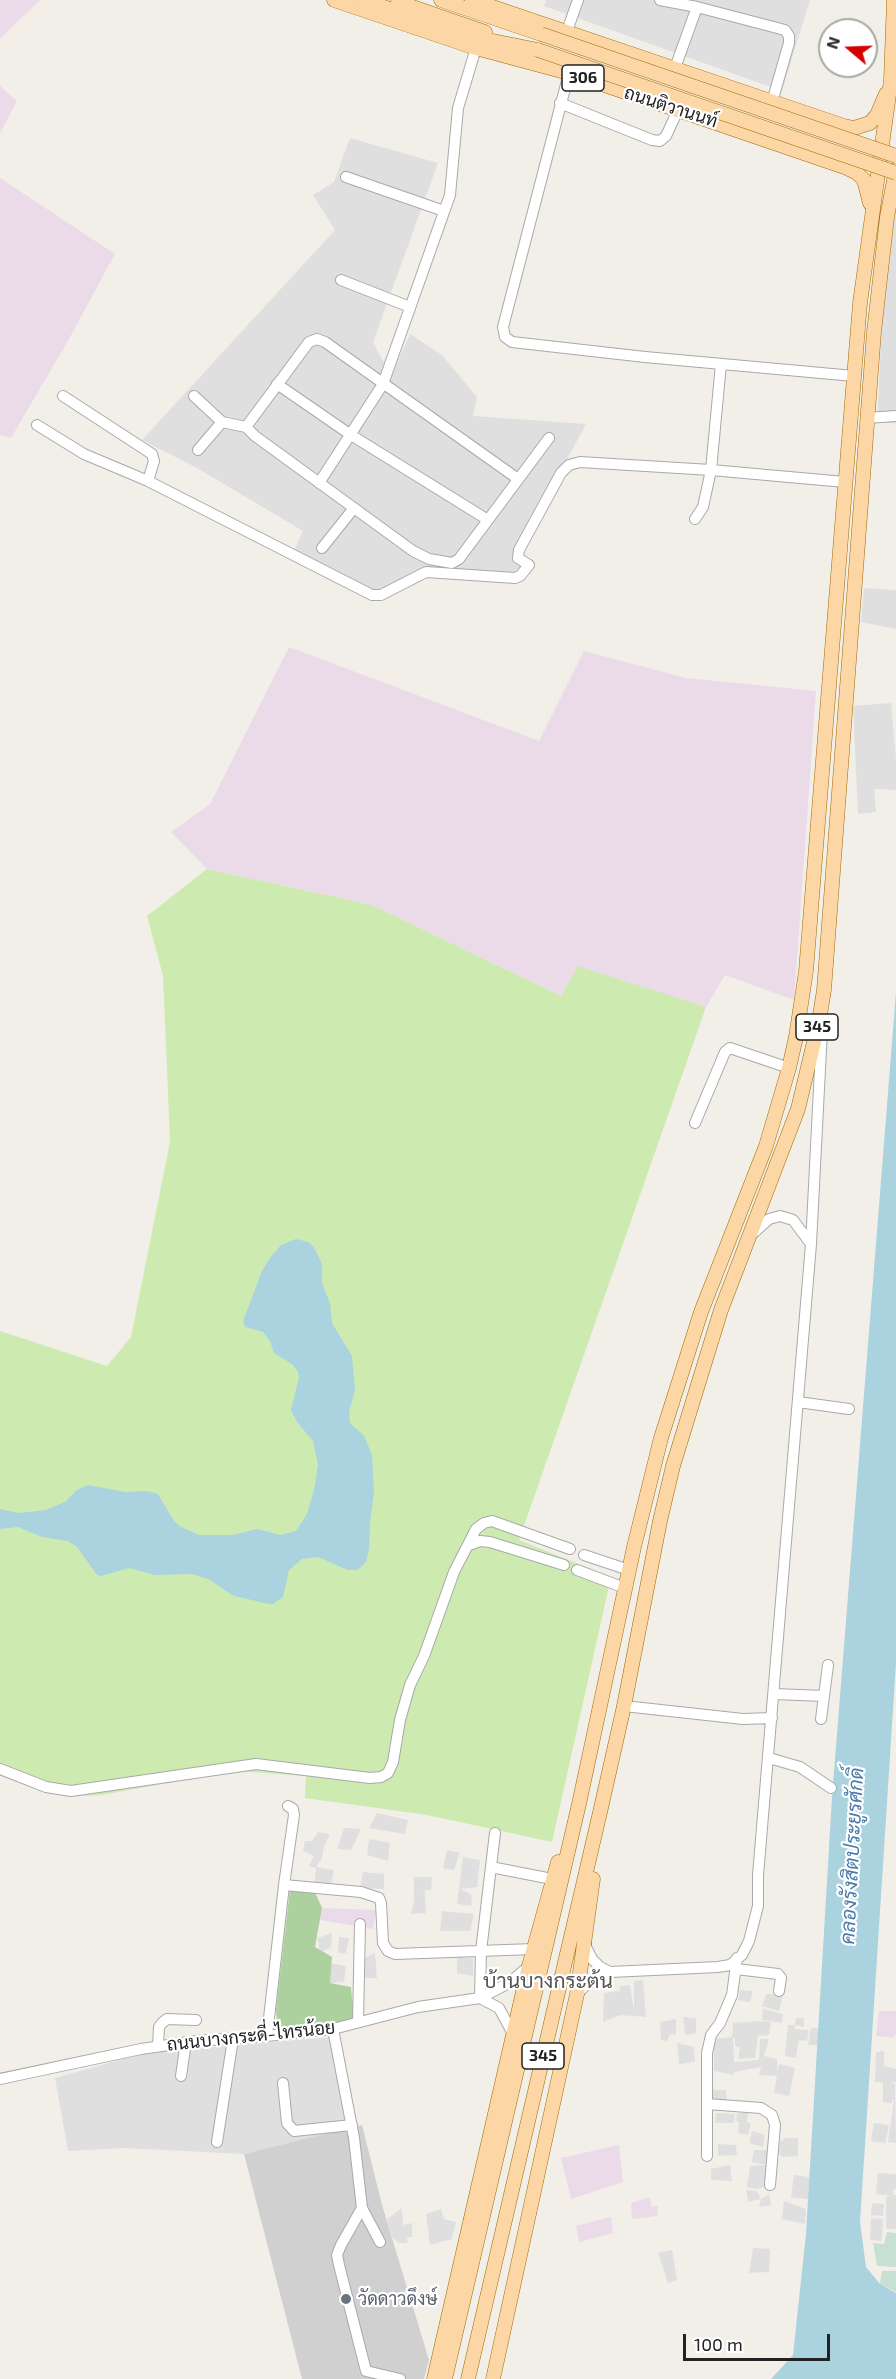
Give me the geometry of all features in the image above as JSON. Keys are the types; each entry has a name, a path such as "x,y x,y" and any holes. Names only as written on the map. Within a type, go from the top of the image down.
{"main road":[{"name":"ถนนติวานนท์","path":"334,0 476,48 569,73 786,146 857,173 864,180 869,193 871,217"},
{"path":"364,0 495,43 538,50"},
{"name":"ถนนติวานนท์","path":"392,0 896,172"},
{"name":"ถนนติวานนท์","path":"441,0 896,156"},
{"name":"ถนนติวานนท์","path":"472,0 844,126 862,127 877,115 891,80"},
{"name":"345","path":"446,2379 661,1438 686,1357 766,1146 789,1068 802,1006 854,376 871,217 891,80 894,0"},
{"path":"786,146 796,110"},
{"name":"345","path":"468,2379 602,1808 660,1521 681,1437 721,1310 798,1109 824,990 866,418 887,218 896,172"},
{"path":"887,218 896,206"},
{"path":"434,2379 529,1965 552,1879 579,1804"},
{"path":"493,2379 577,1994 602,1808"}],"street":[{"path":"567,31 578,0"},
{"path":"660,0 697,7 785,30 789,36 789,43 772,102"},
{"path":"675,68 697,7"},
{"path":"319,483 383,384 450,195 458,108 476,48"},
{"path":"569,73 503,327 504,337 512,342 854,376"},
{"path":"560,104 652,140 660,141 666,136 678,110"},
{"path":"346,177 444,211"},
{"path":"342,280 410,307"},
{"path":"246,427 309,342 317,339 325,342 518,479"},
{"path":"695,519 703,507 711,470 721,364"},
{"path":"277,384 351,435 488,520"},
{"path":"63,396 152,454 154,461 148,481"},
{"path":"194,396 222,422 246,427 255,436 413,551 441,563 452,563 459,559 549,438"},
{"path":"866,418 896,416"},
{"path":"198,450 222,422"},
{"path":"37,425 84,454 148,481 372,595 381,595 426,572 515,578 520,576 530,565 518,558 519,550 561,473 569,465 580,462 711,470 845,482"},
{"path":"322,548 354,508"},
{"path":"708,2156 709,2044 711,2035 720,2023 732,1995 737,1964 749,1941 758,1906 758,1875 811,1244 824,990"},
{"path":"695,1123 725,1052 730,1048 789,1068"},
{"path":"750,1236 769,1219 780,1216 793,1220 811,1244"},
{"path":"798,1402 849,1409"},
{"path":"0,1769 46,1787 71,1791 256,1764 381,1778 388,1773 393,1762 400,1720 410,1685 424,1656 454,1572 470,1545 476,1529 483,1523 492,1521 570,1549"},
{"path":"470,1545 480,1541 490,1542 564,1565"},
{"path":"584,1555 629,1570"},
{"path":"577,1570 625,1588"},
{"path":"821,1719 828,1665"},
{"path":"774,1694 824,1696"},
{"path":"624,1706 743,1719 772,1718"},
{"path":"769,1758 801,1767 831,1788"},
{"path":"267,2036 294,1815 293,1809 288,1806"},
{"path":"495,1833 482,1951 480,1998 499,2008 513,2034"},
{"path":"491,1867 552,1879"},
{"path":"284,1885 361,1892 379,1898 383,1943 388,1951 395,1954 534,1948"},
{"path":"358,2022 360,1924"},
{"path":"586,1930 586,1947 592,1959 600,1967 610,1972"},
{"path":"577,1994 586,1984 610,1972 718,1968 737,1964 778,1974 781,1978 779,1990"},
{"name":"ถนนบางกระดี่-ไทรน้อย","path":"0,2079 158,2046 333,2028 418,2007 480,1998 509,1983 529,1965"},
{"path":"158,2046 159,2027 167,2019 196,2020"},
{"path":"333,2028 352,2126 362,2208 380,2242"},
{"path":"217,2142 233,2038"},
{"path":"181,2076 186,2042"},
{"path":"283,2084 287,2123 294,2131 352,2126"},
{"path":"707,2104 761,2108 772,2115 775,2125 770,2185"},
{"path":"362,2208 341,2245 337,2255 339,2265 366,2371 400,2379"}],"shaded area":[{"path":"0,0 40,0 0,39"},
{"path":"546,0 810,0 782,91 544,6"},
{"path":"0,86 17,101 0,133"},
{"path":"350,138 438,163 373,342 391,376 410,334 442,355 477,397 473,416 586,424 513,560 525,565 516,578 428,571 379,593 294,551 303,531 197,468 142,440 335,230 313,195 334,182"},
{"path":"0,178 115,254 11,438 0,435"},
{"path":"896,211 896,423 877,423 887,217"},
{"path":"864,588 896,590 896,629 861,622"},
{"path":"289,647 539,741 584,651 686,678 816,691 794,1000 725,975 706,1007 578,967 561,996 372,905 207,869 171,832 210,804"},
{"path":"891,703 896,790 874,789 876,812 858,814 853,706"},
{"path":"377,1813 408,1820 405,1834 369,1828"},
{"path":"344,1828 361,1829 351,1850 337,1849"},
{"path":"318,1832 330,1834 324,1846 322,1858 316,1867 334,1870 330,1889 314,1886 316,1868 309,1866 314,1856 303,1851 305,1841 312,1841"},
{"path":"369,1839 390,1843 388,1861 367,1855"},
{"path":"447,1850 460,1853 454,1870 443,1868"},
{"path":"463,1857 480,1860 477,1887 460,1889 471,1894 472,1906 457,1904"},
{"path":"363,1872 384,1874 384,1889 360,1888"},
{"path":"414,1877 432,1877 431,1890 421,1890 425,1891 426,1913 411,1914 414,1900"},
{"path":"322,1908 376,1910 373,1929 320,1920"},
{"path":"442,1911 474,1914 470,1931 440,1931"},
{"path":"332,1933 331,1947 320,1953 318,1938"},
{"path":"339,1937 349,1938 346,1953 338,1953"},
{"path":"375,1953 377,1978 365,1978 363,1959"},
{"path":"457,1957 473,1958 473,1976 457,1973"},
{"path":"330,1963 346,1966 344,1982 330,1983"},
{"path":"643,1980 646,2017 620,2015 603,2022 604,1993 620,1991 620,1986 630,1985 634,2011 634,1981"},
{"path":"740,1990 753,1991 750,2002 738,2000"},
{"path":"766,1994 783,1995 779,2011 762,2006"},
{"path":"763,2009 783,2014 782,2023 762,2020"},
{"path":"879,2011 896,2011 896,2034 893,2038 876,2036"},
{"path":"683,2017 696,2018 696,2033 685,2035"},
{"path":"796,2018 804,2018 804,2027 795,2025"},
{"path":"676,2019 676,2035 670,2034 667,2041 661,2040 660,2022"},
{"path":"771,2022 769,2035 758,2036 755,2058 738,2059 740,2047 735,2046 735,2038 733,2038 734,2062 759,2060 760,2039 769,2039 764,2056 777,2059 777,2071 779,2064 795,2068 789,2096 774,2093 777,2076 759,2075 761,2067 734,2072 734,2075 714,2071 714,2039 732,2037 733,2023"},
{"path":"788,2025 795,2025 795,2029 809,2030 807,2041 799,2040 796,2058 785,2056"},
{"path":"811,2028 820,2028 819,2045 808,2045"},
{"path":"333,2037 348,2130 244,2154 124,2148 68,2151 55,2078 148,2052"},
{"path":"677,2043 694,2047 695,2062 679,2064"},
{"path":"884,2051 884,2066 896,2069 896,2082 890,2083 895,2084 896,2143 888,2142 894,2100 892,2099 892,2103 883,2102 883,2082 875,2082 876,2052"},
{"path":"712,2090 726,2090 727,2103 711,2102"},
{"path":"716,2113 735,2114 734,2123 715,2123"},
{"path":"737,2113 748,2113 747,2122 751,2123 748,2135 738,2133"},
{"path":"874,2123 889,2125 885,2143 871,2141"},
{"name":"วัดดาวดึงษ์","path":"362,2125 382,2205 429,2360 424,2379 302,2379 244,2154"},
{"path":"752,2131 765,2135 763,2147 749,2143"},
{"path":"786,2138 798,2138 798,2156 783,2157 779,2154 780,2142"},
{"path":"718,2144 736,2145 737,2155 718,2156"},
{"path":"619,2145 623,2182 571,2199 561,2158"},
{"path":"754,2150 770,2150 766,2186 758,2189 747,2187 750,2166 767,2165 752,2162"},
{"path":"730,2165 732,2181 711,2180 711,2169"},
{"path":"878,2173 896,2174 896,2189 893,2190 893,2195 896,2195 896,2229 886,2229 886,2197 891,2196 876,2194"},
{"path":"794,2175 816,2178 813,2200 791,2197"},
{"path":"746,2190 757,2191 761,2199 748,2202"},
{"path":"769,2194 771,2205 759,2207 761,2199"},
{"path":"650,2197 651,2207 658,2206 657,2216 632,2219 631,2203"},
{"path":"784,2201 806,2209 805,2224 782,2219"},
{"path":"872,2203 884,2204 883,2216 871,2215"},
{"path":"402,2208 403,2225 412,2223 412,2237 406,2237 408,2243 399,2243 392,2237 387,2219"},
{"path":"441,2209 444,2219 456,2222 452,2239 430,2245 426,2214"},
{"path":"611,2217 613,2233 579,2242 576,2226"},
{"path":"871,2218 883,2219 882,2241 870,2240"},
{"path":"753,2248 770,2249 769,2272 749,2273"},
{"path":"672,2250 677,2280 668,2283 658,2253"}],"green space":[{"path":"207,869 372,905 561,996 578,966 706,1007 519,1540 611,1577 552,1842 427,1815 305,1798 306,1776 236,1771 101,1795 79,1796 0,1770 0,1331 107,1366 131,1337 170,1142 163,976 147,916"},
{"path":"290,1889 314,1890 322,1908 315,1947 332,1957 330,1983 351,1987 354,2020 278,2033 276,2010"},
{"path":"887,2232 896,2233 896,2267 877,2266 873,2243 884,2244"},
{"path":"882,2271 896,2271 896,2292 880,2284"}],"water":[{"name":"คลองรังสิตประยูรศักดิ์","path":"896,992 896,1663 860,2222 866,2267 880,2284 896,2293 896,2379 771,2379 793,2355 806,2234 832,1797"},
{"path":"296,1239 309,1242 322,1264 322,1283 330,1303 332,1323 352,1356 355,1390 349,1412 350,1423 364,1436 372,1455 374,1492 369,1549 366,1562 361,1567 357,1570 348,1570 318,1557 302,1559 289,1570 283,1597 269,1604 234,1596 208,1579 192,1574 155,1575 129,1568 101,1576 97,1575 77,1547 68,1541 42,1537 18,1527 0,1529 0,1509 19,1513 46,1510 65,1502 77,1490 88,1485 125,1492 146,1491 158,1494 174,1521 181,1527 199,1535 233,1535 257,1529 281,1535 296,1531 307,1514 318,1465 313,1441 297,1422 291,1410 299,1377 298,1372 292,1364 274,1353 270,1341 263,1332 245,1327 243,1321 262,1271 270,1258 281,1245"}],"place":[{"name":"วัดดาวดึงษ์","path":"346,2299"}],"district":[{"name":"บ้านบางกระต้น","path":"548,1981"}]}
